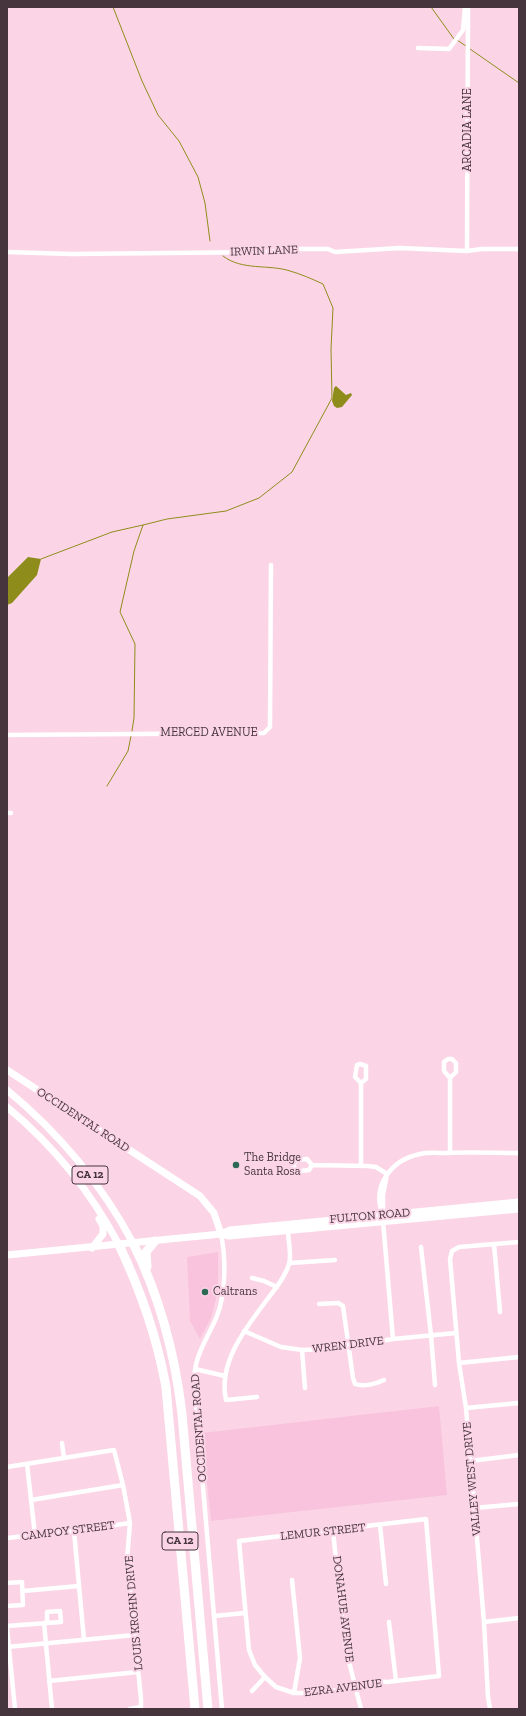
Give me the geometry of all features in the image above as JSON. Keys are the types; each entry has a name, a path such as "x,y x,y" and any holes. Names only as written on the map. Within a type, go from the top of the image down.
{"highway":[{"path":"148,1276 145,1256 155,1241"},
{"name":"CA 12","path":"133,1243 148,1276 169,1337 180,1401 208,1709"},
{"name":"CA 12","path":"119,1245 148,1311 166,1388 195,1709"}],"main road":[{"name":"OCCIDENTAL ROAD","path":"7,1070 200,1196 214,1213 221,1234"},
{"name":"CA 12","path":"7,1090 45,1124 80,1162 107,1200 133,1243"},
{"name":"CA 12","path":"7,1107 44,1142 79,1182 97,1207 119,1245"},
{"path":"79,1182 86,1199 103,1224 104,1229 102,1237 92,1248"},
{"name":"FULTON ROAD","path":"221,1234 229,1236 288,1231 519,1202"},
{"name":"FULTON ROAD","path":"7,1255 92,1248 221,1234 230,1230 519,1209"}],"street":[{"path":"418,48 449,49 463,30 466,8"},
{"name":"ARCADIA LANE","path":"466,8 468,39 467,251"},
{"name":"IRWIN LANE","path":"7,252 71,254 264,252 328,248 335,252 400,248 467,251 482,249 519,249"},
{"name":"MERCED AVENUE","path":"7,735 264,733 270,727 271,565"},
{"path":"450,1078 450,1153"},
{"path":"361,1083 361,1165"},
{"path":"393,1339 381,1183 395,1165 404,1159 421,1154 519,1153"},
{"path":"312,1165 361,1165 376,1168 388,1174"},
{"path":"257,1397 226,1400 224,1391 225,1376 232,1353 244,1331 277,1287 290,1263 288,1231"},
{"name":"OCCIDENTAL ROAD","path":"221,1234 224,1268 222,1295 217,1316 199,1351 195,1369 194,1392 222,1709"},
{"path":"500,1312 494,1244 519,1242"},
{"name":"VALLEY WEST DRIVE","path":"490,1709 466,1408 459,1363 450,1263 452,1251 459,1248 494,1244"},
{"path":"421,1247 435,1385"},
{"path":"290,1263 336,1260"},
{"path":"252,1278 264,1281 277,1287"},
{"path":"319,1304 338,1303 343,1306 355,1384 368,1385 384,1380"},
{"name":"WREN DRIVE","path":"244,1331 282,1347 302,1350 349,1347 393,1339 456,1333"},
{"path":"302,1350 305,1388"},
{"path":"459,1363 519,1358"},
{"path":"195,1369 225,1376"},
{"path":"466,1408 519,1403"},
{"path":"62,1442 64,1458"},
{"name":"LOUIS KROHN DRIVE","path":"7,1467 114,1450 130,1522 127,1560 141,1707 130,1709"},
{"path":"470,1462 519,1455"},
{"path":"27,1464 35,1535"},
{"path":"31,1500 123,1485"},
{"path":"474,1508 519,1504"},
{"name":"LEMUR STREET","path":"294,1692 276,1687 265,1677 255,1665 249,1650 238,1541 426,1520 439,1676"},
{"name":"CAMPOY STREET","path":"7,1538 74,1531 130,1522"},
{"path":"380,1525 386,1584"},
{"path":"74,1531 84,1640"},
{"name":"DONAHUE AVENUE","path":"333,1531 345,1646 361,1709"},
{"path":"292,1580 300,1658 294,1692"},
{"path":"7,1583 22,1582 23,1591 23,1605 7,1606"},
{"path":"23,1591 79,1586"},
{"path":"214,1616 245,1613"},
{"path":"484,1622 519,1618"},
{"path":"389,1622 396,1681"},
{"path":"15,1709 7,1627 46,1623 45,1644 52,1709"},
{"path":"8,1647 135,1635"},
{"path":"49,1681 138,1672"},
{"name":"EZRA AVENUE","path":"294,1692 304,1693 340,1690 354,1684 439,1676"},
{"path":"252,1691 265,1677"}],"shaded area":[{"path":"336,386 346,395 351,393 352,395 342,407 337,408 334,406 332,401 334,388"},
{"path":"28,557 41,559 37,575 12,603 7,605 7,578"},
{"path":"218,1252 218,1291 211,1318 200,1339 190,1321 187,1257"},
{"path":"439,1406 447,1495 211,1521 202,1433"}],"waterway":[{"path":"113,7 142,81 158,115 179,141 198,177 205,203 210,241"},
{"path":"431,7 454,39"},
{"path":"457,40 466,46"},
{"path":"470,49 519,83"},
{"path":"132,731 134,718 135,644 120,612 134,551 143,525 167,519 226,511 259,498 292,472 332,398 331,349 333,308 323,284 290,271 239,264 230,261 223,256"},
{"path":"41,559 112,532 143,525"},
{"path":"107,786 128,751 131,736"}],"place":[{"name":"The Bridge Santa Rosa","path":"236,1165"},
{"name":"Caltrans","path":"205,1292"}]}
